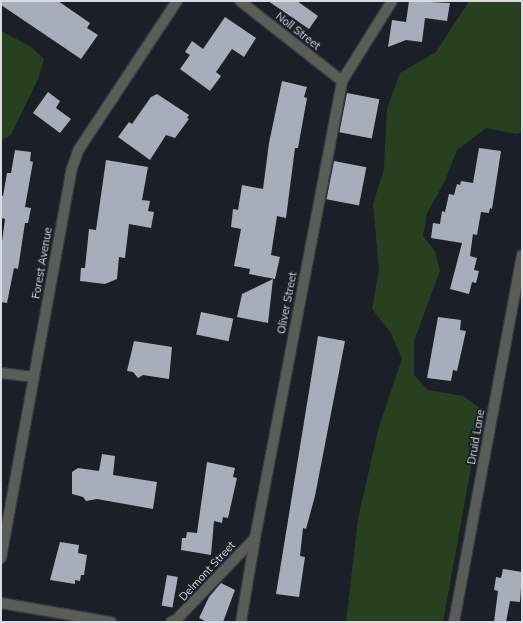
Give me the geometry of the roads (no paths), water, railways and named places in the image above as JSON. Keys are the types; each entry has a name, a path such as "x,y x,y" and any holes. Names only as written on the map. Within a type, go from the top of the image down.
{"street":[{"name":"Forest Avenue","path":"1,558 72,168 79,149 177,1"},
{"name":"Noll Street","path":"240,1 342,81"},
{"name":"Oliver Street","path":"241,622 254,538 342,81 392,1"},
{"name":"Druid Lane","path":"454,622 522,255"},
{"path":"1,373 33,377"},
{"name":"Delmont Street","path":"174,621 254,538"},
{"path":"1,603 111,622"}]}
